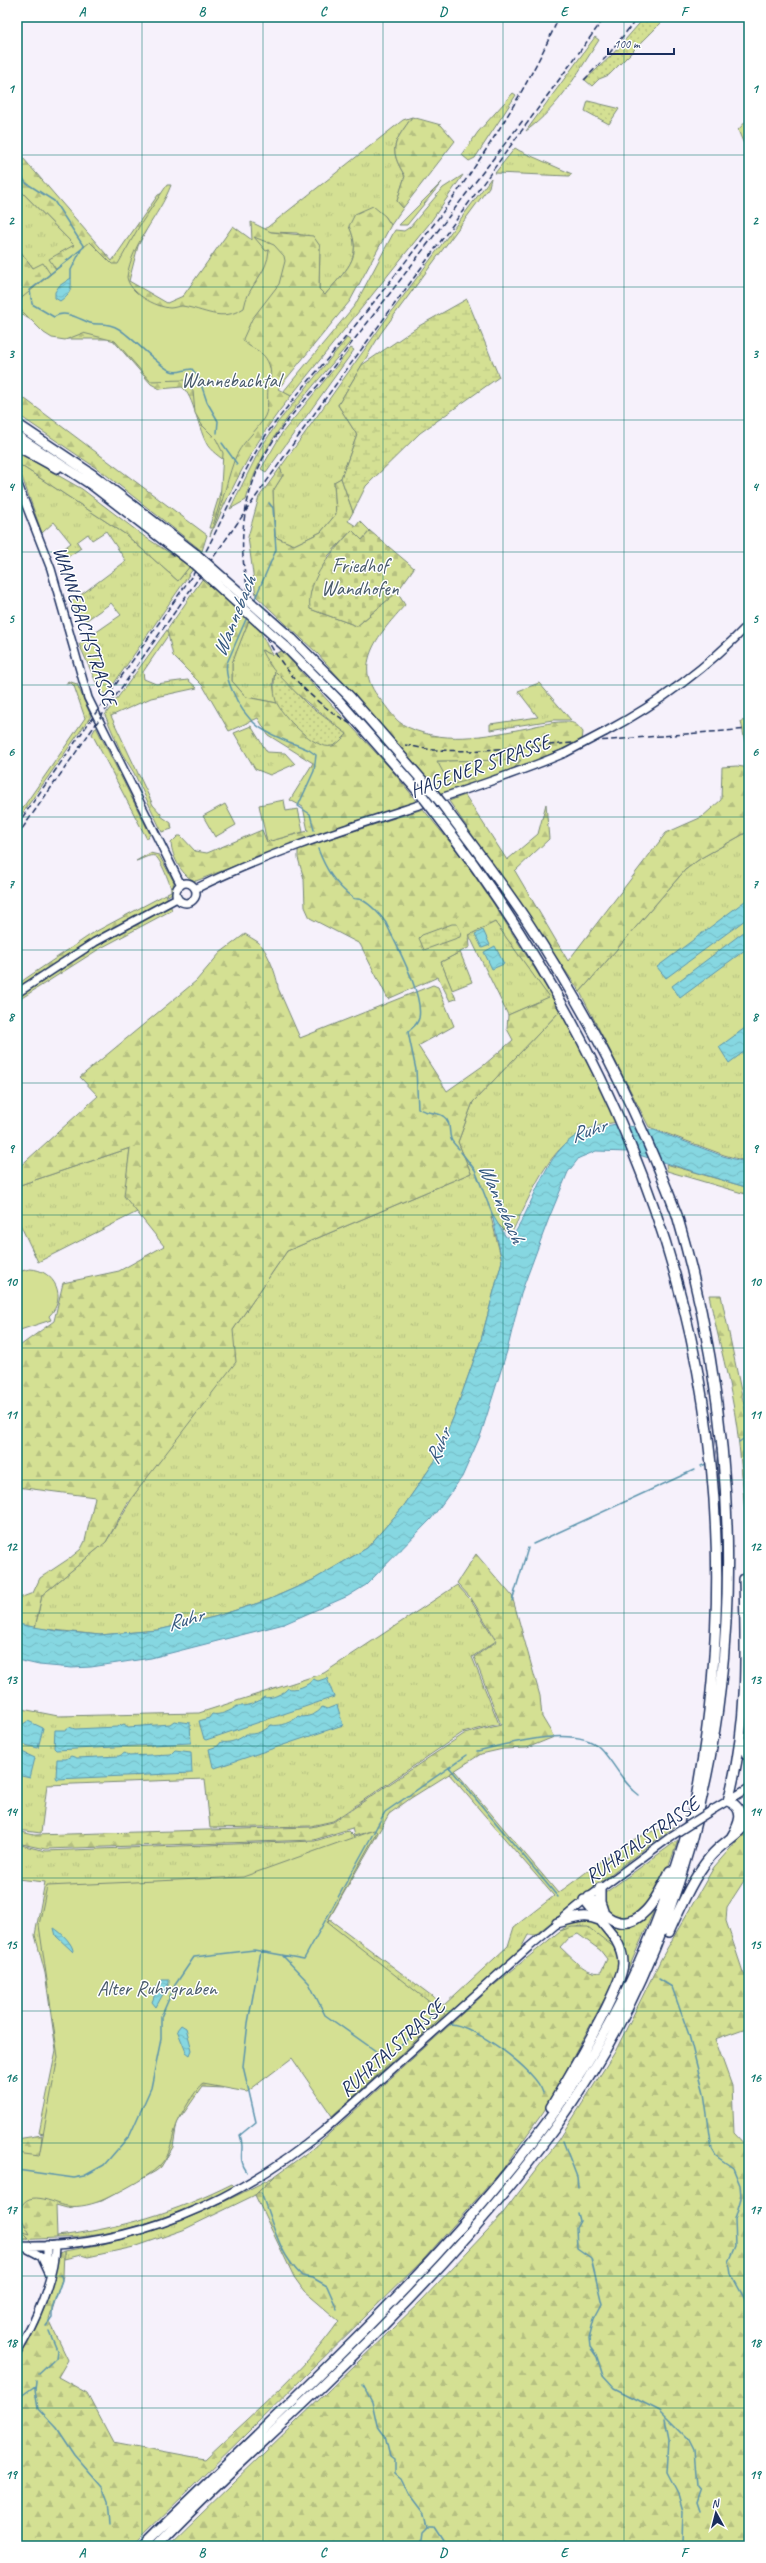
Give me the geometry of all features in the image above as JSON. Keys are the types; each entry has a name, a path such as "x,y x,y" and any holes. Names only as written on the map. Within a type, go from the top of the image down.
{"highway":[{"path":"17,423 92,475 195,558 350,697 442,804 525,918 563,991 637,1142 666,1215 694,1300 713,1382 726,1492 728,1564 722,1658 718,1693 706,1764 688,1833 661,1914 602,2034 555,2111 489,2197 393,2304 225,2466 221,2475 156,2546"},
{"path":"17,436 92,485 195,558"},
{"path":"18,446 64,472 92,485"},
{"path":"288,642 431,807 478,869 563,991 609,1064 642,1131 678,1217 703,1297 722,1378"},
{"path":"731,1838 739,1825 741,1817 739,1808 728,1801 741,1734 745,1667 741,1571 735,1632"},
{"path":"143,2546 221,2475 233,2470 387,2322 457,2248 523,2171 595,2068 638,1989 655,1953 695,1843 708,1797 725,1716 732,1667"},
{"path":"741,1734 742,1743 749,1757"},
{"path":"655,1953 668,1934 700,1870 711,1855 744,1828 749,1819"},
{"path":"557,1923 580,1916 602,1917 626,1922 643,1914 662,1888 688,1833"},
{"path":"600,1888 602,1917"},
{"path":"525,2150 577,2061 621,1973 623,1963 620,1947 602,1917 587,1899"}],"main road":[{"name":"WANNEBACHSTRASSE","path":"17,482 51,569 88,698 181,884"},
{"name":"HAGENER STRASSE","path":"194,889 245,865 311,841 484,784 565,753 606,732 651,706 692,677 749,624"},
{"path":"181,884 190,884 194,889 195,897 191,902 185,903 177,898 176,892 181,884"},
{"path":"17,993 95,942 177,898"},
{"name":"RUHRTALSTRASSE","path":"20,2246 51,2245 118,2236 159,2225 224,2198 266,2173 303,2147 339,2117 557,1923 600,1888 673,1835 749,1788"},
{"path":"49,2273 47,2265 51,2245"},
{"path":"17,2353 33,2322 55,2258 51,2245"},
{"path":"20,2246 35,2252 47,2265"}],"green space":[{"path":"645,17 667,17 609,75 599,79 592,86 585,80 611,56"},
{"path":"595,37 599,40 567,89 538,122 526,131"},
{"path":"513,93 516,95 475,158 469,161 462,155 478,132"},
{"path":"588,101 619,109 609,124 585,111"},
{"path":"412,117 395,145 396,158 405,176 397,201 403,208 391,225 385,216 349,226 353,237 353,256 345,271 325,295 319,289 320,246 297,233 271,232 264,230 403,120"},
{"path":"412,117 441,125 455,141 403,208 397,201 405,176 396,158 395,145"},
{"path":"749,118 749,150 743,142 738,130"},
{"path":"17,145 23,158 112,261 158,195 165,192 138,246 129,281 167,303 183,296 233,226 252,240 251,222 271,232 313,236 320,246 319,289 325,295 345,271 353,256 353,237 349,226 355,214 373,206 385,216 391,225 350,301 278,389 291,396 268,427 248,459 214,528 209,528 229,464 208,446 201,431 193,405 186,391 182,387 160,389 151,384 112,339 61,339 18,312 17,247 33,268 43,263 51,275 57,271 49,259 74,245 17,187"},
{"path":"515,148 572,174 569,176 495,173"},
{"path":"463,175 429,224 291,396 283,392 355,305 395,230 404,231 410,227 443,188"},
{"path":"491,178 489,187 381,333 338,405 357,435 341,478 334,482 336,514 321,532 294,545 275,537 273,491 283,475 280,468 387,318"},
{"path":"442,182 407,225 399,225"},
{"name":"Wannebachtal","path":"167,185 171,185 160,208 134,252 127,277 133,288 144,298 164,307 172,308 182,306 220,315 236,312 244,308 249,293 268,258 269,250 266,251 254,237 274,245 284,256 285,261 279,284 252,319 243,339 245,343 260,352 268,361 271,376 268,389 266,413 262,422 240,449 234,461 210,536 220,502 223,453 216,439 202,425 195,413 193,391 185,380 150,381 115,341 83,333 65,340 52,338 44,333 19,308 18,301 90,242 112,264 118,264 140,225"},
{"path":"17,187 74,245 105,303 33,268 17,247"},
{"path":"467,299 499,377 420,433 366,486 353,512 341,478 357,435 338,405 362,365 419,326"},
{"path":"347,338 351,341 304,397 276,435 264,455 246,500 230,509 260,449 278,422"},
{"path":"351,348 354,350 266,472 261,469 282,433"},
{"path":"17,396 25,399 207,535 202,551 105,474 17,414"},
{"path":"17,452 82,489 145,537 190,566 178,581 125,534 17,463"},
{"path":"17,463 125,534 178,581 190,566 193,569 106,695 99,689 79,644 121,615 111,603 84,622 70,603 126,561 106,531 92,540 88,534 77,542 81,548 62,561 58,553 71,543 54,522 42,533"},
{"path":"280,468 283,475 273,491 275,537 294,545 321,532 336,514 334,482 341,478 353,512 348,521 356,526 360,521 370,531 362,540 352,530 328,556 310,609 357,626 397,592 405,605 379,637 372,649 368,661 368,673 371,686 399,722 417,731 432,735 463,737 496,734 553,723 569,722 575,724 583,732 582,741 513,770 521,760 437,761 450,785 473,779 476,783 442,795 318,654 256,596 248,537 259,497"},
{"name":"Friedhof Wandhofen","path":"352,530 362,540 370,531 414,568 397,592 357,626 310,609 312,587 317,576 330,556"},
{"path":"203,578 249,620 232,663 232,681 246,697 277,703 288,718 347,735 288,686 269,663 261,650 272,655 282,651 389,767 417,801 265,854 196,881 187,876 179,866 172,849 171,843 178,836 181,836 195,851 207,853 262,830 267,842 308,831 303,807 290,800 313,763 268,735 258,718 229,731 203,686 173,656 167,630"},
{"path":"249,620 259,629 272,655 262,650 275,671 273,684 277,703 246,697 232,681 232,663"},
{"path":"167,630 169,634 143,672 144,679 156,684 188,680 197,688 151,698 111,716 153,805 161,816 171,823 172,829 162,832 134,773 121,752 105,715"},
{"path":"275,671 307,704 347,734 334,745 325,746 317,743 300,731 285,715 276,701 274,690"},
{"path":"68,681 77,684 91,716 17,821 17,816 85,718 74,686 71,683 66,684"},
{"path":"539,683 571,720 553,720 490,730 490,724 538,717 518,691"},
{"path":"749,720 749,741 745,742 741,721"},
{"path":"251,726 267,752 285,753 295,764 270,775 255,769 234,733"},
{"path":"96,727 150,834 147,839 92,734"},
{"path":"521,759 513,770 476,783 473,780 450,785 436,761"},
{"path":"737,766 749,768 749,831 701,858 685,870 580,992 449,801 465,795 507,860 538,834 546,804 549,839 515,871 568,961 666,833 702,817 721,800 722,767"},
{"path":"284,800 286,811 298,809 303,832 267,842 259,805"},
{"path":"225,804 236,825 215,837 203,816"},
{"path":"423,809 458,852 493,903 561,1010 473,1102 458,1142 471,1173 287,1251 233,1330 236,1362 127,1504 106,1542 42,1595 35,1628 17,1624 17,1599 33,1593 40,1578 81,1549 85,1541 95,1497 17,1487 17,1348 54,1321 63,1283 119,1271 164,1246 124,1196 130,1148 17,1186 17,1169 98,1096 80,1077 196,981 220,953 245,934 258,942 265,951 278,983 278,988 300,1038 433,985 438,987 454,1026 418,1046 447,1091 484,1065 513,1040 507,1029 508,1015 549,997 495,922 469,935 470,947 441,962 456,999 450,1001 438,977 388,999 360,944 310,918 305,907 304,879 298,858 298,849"},
{"path":"749,831 749,1162 724,1155 649,1127 580,992 685,870 701,858"},
{"path":"150,853 159,855 174,882 172,893 168,896 167,893 171,891 170,884 163,867 157,858 155,856 150,856 136,861"},
{"path":"166,894 172,910 99,949 17,1001 17,985 25,979 93,933"},
{"path":"495,922 550,997 508,1015 469,935"},
{"path":"452,924 457,924 461,932 460,937 424,950 419,938 422,935"},
{"path":"460,952 472,982 452,990 441,962"},
{"path":"561,1010 620,1122 597,1126 578,1134 563,1146 550,1160 530,1195 511,1234 508,1234 491,1217 502,1261 481,1340 454,1416 435,1461 403,1507 367,1548 313,1580 268,1600 214,1617 158,1630 100,1635 35,1628 42,1595 106,1542 233,1330 287,1251 471,1173 458,1142 473,1102"},
{"path":"130,1148 125,1196 137,1212 38,1262 19,1222 17,1223 17,1186"},
{"path":"666,1164 749,1188 749,1195 667,1171"},
{"path":"30,1269 46,1274 52,1280 58,1293 58,1301 55,1309 49,1316 51,1320 17,1331 17,1272"},
{"path":"709,1295 721,1295 749,1429 749,1747 745,1740 748,1623 746,1545 741,1467 737,1428 731,1395"},
{"path":"476,1554 512,1596 540,1696 542,1717 554,1737 527,1748 503,1749 481,1754 411,1798 389,1814 329,1919 321,1943 300,1958 371,1831 354,1836 352,1828 314,1840 45,1849 17,1843 17,1831 34,1835 311,1827 333,1822 464,1734 501,1725 474,1657 497,1641 471,1598 457,1583"},
{"path":"457,1585 470,1599 496,1641 472,1657 499,1724 462,1733 333,1821 311,1826 210,1828 205,1779 47,1785 41,1833 17,1830 17,1708 58,1716 199,1713 324,1673"},
{"name":"Alter Ruhrgraben","path":"455,1771 558,1893 613,1852 628,1843 659,1829 674,1827 616,1870 535,1935 528,1935 521,1948 512,1957 335,2114 332,2110 324,2016 40,2166 44,2134 39,2133 56,2050 45,1973 35,1935 45,1882 17,1879 17,1844 45,1851 315,1841 348,1831 355,1838 299,1957 327,1925 329,1919 444,2005 508,1946 514,1927 554,1896 449,1774"},
{"path":"749,1827 749,1873 727,1907 726,1921 743,1972 749,1982 749,2027 715,2039 732,2086 734,2133 749,2149 749,2546 168,2546 422,2300 500,2217 559,2140 615,2052 661,1959 714,1867"},
{"name":"Alter Ruhrgraben","path":"374,1830 377,1832 327,1922 445,2014 332,2116 292,2058 247,2092 203,2084 192,2097 180,2117 169,2151 165,2159 154,2171 138,2182 101,2201 86,2205 67,2206 40,2198 27,2200 22,2205 19,2214 30,2234 23,2232 29,2238 17,2238 17,2153 39,2156 58,2057 39,1925 47,1886 243,1877"},
{"path":"678,1840 662,1882 650,1903 643,1911 635,1916 623,1917 616,1916 606,1909 603,1904 605,1893"},
{"path":"662,1892 621,1986 625,1960 593,1909 628,1925"},
{"path":"576,1920 595,1920 610,1937 621,1961 581,1926 560,1931"},
{"path":"572,1927 588,1927 615,1948 621,1961 618,1974 544,2111 502,2170 424,2259 132,2546 17,2546 17,2360 38,2323 59,2253 64,2251 63,2276 49,2320 68,2360 58,2377 87,2393 113,2442 205,2459 293,2376 310,2358 339,2321 304,2291 294,2277 255,2195 275,2176 312,2149 493,1986 560,1931","holes":["578,1934 600,1950 607,1959 601,1972 596,1972 590,1971 579,1964 560,1947 568,1938"]},
{"path":"214,2076 223,2088 202,2087 177,2123 173,2147 161,2167 102,2201 67,2208 56,2205 57,2238 17,2240 17,2139 42,2135 39,2167 148,2082"},
{"path":"275,2176 255,2195 183,2230 134,2247 88,2257 81,2255 64,2259 64,2251 94,2246 149,2232 223,2202"},
{"path":"232,2184 235,2187 193,2206 171,2215 127,2229 104,2234 57,2238 57,2236 103,2229 147,2218 190,2203"}],"water":[{"path":"71,278 71,289 68,294 60,301 55,298 55,292 59,286"},
{"path":"749,898 749,917 666,978 657,967"},
{"path":"749,928 749,947 680,998 672,986"},
{"path":"483,930 490,945 482,948 475,934"},
{"path":"495,946 504,964 492,969 484,952"},
{"path":"749,1025 749,1048 729,1063 719,1047"},
{"path":"616,1124 654,1130 723,1156 749,1163 749,1188 629,1152 596,1151 579,1158 568,1172 521,1293 507,1351 481,1434 462,1477 431,1519 366,1585 348,1596 284,1624 151,1658 91,1667 72,1668 39,1665 17,1660 17,1624 57,1631 100,1635 158,1630 214,1617 268,1600 313,1580 367,1548 403,1507 435,1461 454,1416 481,1340 502,1261 492,1214 506,1237 512,1237 521,1223 544,1174 563,1146 576,1136 592,1129"},
{"path":"327,1678 334,1697 206,1740 204,1739 199,1721 209,1718 212,1714 221,1714 237,1706 251,1704 264,1697 270,1698 277,1696 288,1688 294,1689 301,1687 311,1682 313,1679 318,1681"},
{"path":"337,1705 343,1725 215,1768 213,1767 209,1749 218,1746 221,1742 235,1741 246,1734 260,1732 271,1725 286,1724 298,1716 304,1717 311,1715 318,1712 322,1707 327,1709"},
{"path":"28,1721 43,1728 38,1748 17,1743 17,1722 23,1724"},
{"path":"174,1721 190,1723 191,1743 56,1750 54,1748 55,1730 65,1730 69,1727 75,1729 117,1727 124,1724 128,1727 170,1724"},
{"path":"175,1750 191,1752 192,1773 57,1779 56,1777 57,1759 66,1759 71,1756 77,1758 119,1756 125,1753 129,1756 171,1754"},
{"path":"20,1751 35,1758 30,1778 17,1775 17,1752"},
{"path":"54,1928 66,1939 73,1949 73,1952 56,1936"},
{"path":"162,1980 169,1980 169,1983 156,2007 152,2002 156,1988"},
{"path":"181,2025 186,2028 192,2050 190,2055 186,2052 177,2030"}],"waterway":[{"name":"Wannebach","path":"17,169 26,183 54,201 84,247 30,290 32,304 54,317 67,314 93,324 110,325 125,333 166,369 177,372 192,369 199,378 207,402 218,421 217,433"},
{"path":"71,278 71,270 81,250"},
{"name":"Wannebach","path":"222,443 237,464"},
{"name":"Wannebach","path":"254,601 276,550 273,508 269,503"},
{"name":"Wannebach","path":"247,617 227,663 226,670 228,680 239,704 254,723 272,735 309,750 316,755 314,771 298,806 310,814 314,830"},
{"name":"Wannebach","path":"318,849 324,864 336,882 353,898 361,899 368,904 384,920 402,957 413,984 419,1008 418,1021 416,1025 408,1032 416,1070 418,1108 424,1111 440,1114 446,1118 449,1124 451,1139 459,1149"},
{"name":"Wannebach","path":"461,1152 475,1170 493,1216"},
{"path":"739,1442 749,1435"},
{"path":"701,1466 706,1464"},
{"path":"533,1544 694,1470"},
{"path":"512,1601 528,1548"},
{"path":"477,1751 541,1738 575,1737 589,1741 600,1748 623,1779 639,1795"},
{"name":"Alter Ruhrgraben","path":"17,2170 74,2178 84,2176 104,2165 130,2135 151,2088 161,2039 161,2017 175,1985 194,1957 254,1950 304,1959 385,1812 467,1755"},
{"path":"449,1767 558,1897"},
{"path":"247,2172 242,2162 242,2140 240,2135 256,2122 243,2066 248,2023 261,1951"},
{"path":"282,1955 309,1983 325,2015 387,2059 436,2012"},
{"path":"659,1979 672,1987 689,2035 704,2093 712,2149 716,2156 733,2168 740,2185 741,2198 735,2219 736,2246 729,2262 731,2274 749,2307"},
{"path":"450,2024 460,2026 488,2040 517,2061 538,2083 543,2093"},
{"path":"563,2141 577,2177 578,2187"},
{"path":"261,2193 277,2237 287,2258 302,2276 313,2278 327,2286 337,2309"},
{"path":"578,2213 580,2221 576,2228 577,2248 591,2258 602,2304 594,2319 589,2338 590,2347 597,2357 603,2376 614,2388 660,2411 688,2439 694,2451 697,2485 701,2490 697,2502 700,2511"},
{"path":"46,2326 52,2318 52,2308 62,2280 61,2275"},
{"path":"39,2374 56,2358 57,2350 49,2331"},
{"path":"36,2381 35,2389 38,2408 57,2428 75,2455 102,2486 108,2501 110,2524"},
{"path":"363,2385 372,2402 377,2425 385,2436 390,2457 394,2460 394,2473 403,2481 409,2494 424,2514 427,2526 422,2531 420,2546"},
{"path":"17,2399 35,2386"},
{"path":"665,2419 669,2439 667,2473 678,2494 683,2511 682,2542"},
{"path":"427,2526 433,2526 446,2546"}],"railway":[{"path":"17,825 194,573 266,435 380,295 465,181 516,101 539,60 559,17"},
{"path":"17,836 317,410 605,17"},
{"path":"584,80 608,55 638,17"},
{"path":"351,724 318,701 290,673 268,641 253,606 244,568 243,530 250,491 266,453 284,425 320,383 524,119"},
{"path":"405,745 433,750 471,751 749,729"}],"water label":[{"name":"Ruhr","path":"588,1130"},
{"name":"Ruhr","path":"438,1446"},
{"name":"Ruhr","path":"185,1619"}]}
